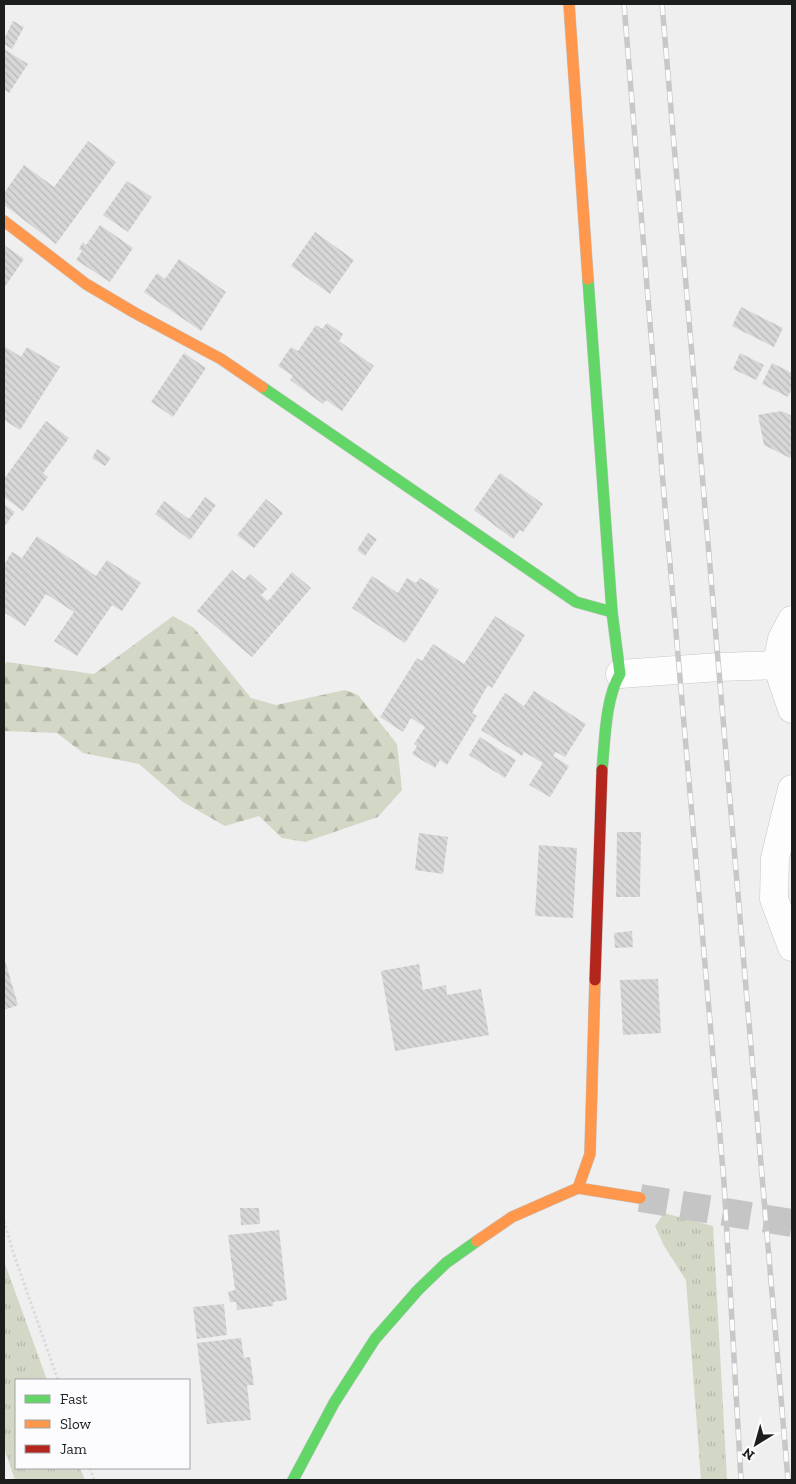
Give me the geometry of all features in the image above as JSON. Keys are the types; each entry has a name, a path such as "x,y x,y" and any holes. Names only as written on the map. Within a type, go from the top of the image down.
{"street":[{"path":"569,4 612,612 620,674 615,682 609,707 601,778 590,1154 578,1188"},
{"path":"4,221 86,284 135,313 221,359 576,602 612,612"},
{"path":"792,620 782,639 777,665 792,709"},
{"path":"620,674 719,666 777,665"},
{"path":"792,789 775,858 774,899 792,947"},
{"path":"293,1480 334,1403 375,1339 418,1290 446,1263 512,1218 578,1188 640,1198"}],"path":[{"path":"4,1221 12,1252 58,1379"}],"green space":[{"path":"173,616 194,628 251,698 276,705 345,690 358,695 397,744 402,790 378,817 305,842 282,838 259,816 225,826 183,802 139,764 83,753 57,733 4,731 4,665 7,662 94,674"},
{"path":"664,1213 713,1226 727,1480 701,1480 686,1280 664,1246 655,1226"},
{"path":"4,1261 47,1379 15,1379 15,1469 80,1469 85,1480 15,1480 4,1448"}],"building":[{"path":"13,21 24,27 12,49 4,44 4,39"},
{"path":"4,49 28,64 9,93 4,90"},
{"path":"88,141 116,162 56,244 4,205 4,193 24,165 54,187"},
{"path":"127,181 152,197 128,232 103,215"},
{"path":"100,225 133,248 110,282 76,260 82,251 79,249 83,242 86,245"},
{"path":"315,232 354,260 330,294 291,266"},
{"path":"4,245 24,259 4,288"},
{"path":"179,259 226,292 201,331 144,292 157,273 165,279"},
{"path":"741,307 783,328 774,347 732,326"},
{"path":"327,323 343,334 339,341 374,366 342,411 326,400 323,404 290,380 293,376 278,366 291,347 298,351 316,325 322,329"},
{"path":"4,346 21,357 27,347 60,367 20,430 4,420"},
{"path":"184,353 206,368 173,417 151,402"},
{"path":"740,353 764,365 756,380 733,369"},
{"path":"772,363 792,373 792,388 788,397 762,384"},
{"path":"782,411 792,416 792,459 764,445 758,415"},
{"path":"46,421 69,438 43,473 48,477 23,511 4,497 4,479"},
{"path":"97,449 111,458 105,466 92,458"},
{"path":"500,473 543,504 523,532 520,530 513,539 474,510"},
{"path":"205,497 216,505 190,540 155,514 164,501 189,519"},
{"path":"266,499 283,513 254,548 237,535"},
{"path":"4,504 15,512 4,527"},
{"path":"368,533 377,539 365,556 357,550"},
{"path":"37,536 96,576 107,560 141,583 122,611 112,605 77,656 54,641 74,612 46,594 25,626 4,612 4,565 12,552 22,558"},
{"path":"232,570 244,580 250,574 267,589 261,595 268,601 292,572 311,588 252,657 197,611"},
{"path":"372,576 398,593 407,578 416,583 420,578 439,590 405,643 352,608"},
{"path":"495,616 525,635 492,688 488,685 472,713 477,716 447,765 440,760 435,768 412,754 417,746 414,744 425,727 411,718 403,732 380,717 417,658 422,661 433,644 464,664"},
{"path":"534,691 586,724 565,757 556,752 553,756 569,766 550,797 529,785 543,763 524,752 522,756 481,730 505,693 524,706"},
{"path":"480,737 516,760 505,778 469,755"},
{"path":"617,832 641,832 640,897 616,897"},
{"path":"419,833 448,837 443,874 415,870"},
{"path":"539,845 577,848 573,918 535,916"},
{"path":"632,931 633,947 615,948 614,933"},
{"path":"4,957 18,1005 4,1010"},
{"path":"419,964 423,990 446,985 447,995 481,989 489,1035 395,1051 381,971"},
{"path":"658,979 661,1033 623,1035 620,980"},
{"path":"240,1208 259,1208 260,1224 241,1225"},
{"path":"279,1230 287,1300 273,1302 273,1306 237,1310 236,1302 230,1302 228,1292 235,1290 228,1235"},
{"path":"224,1304 227,1335 197,1339 193,1307"},
{"path":"241,1338 244,1358 250,1357 254,1385 247,1385 251,1420 207,1424 197,1343"}],"tunnel":[{"path":"640,1198 792,1223"}],"railway":[{"path":"624,4 664,495 724,1182 741,1480"},
{"path":"662,4 788,1480"}],"traffic: fast":[{"path":"588,279 612,612 620,674 611,695 602,770"},
{"path":"262,387 576,602 612,612"},
{"path":"293,1480 334,1403 375,1339 418,1290 446,1263 477,1241"}],"traffic: slow":[{"path":"569,4 588,279"},
{"path":"4,221 86,284 135,313 221,359 262,387"},
{"path":"578,1188 590,1154 595,980"},
{"path":"477,1241 512,1217 578,1188 640,1198"}],"traffic: jam":[{"path":"595,980 602,770"}]}
